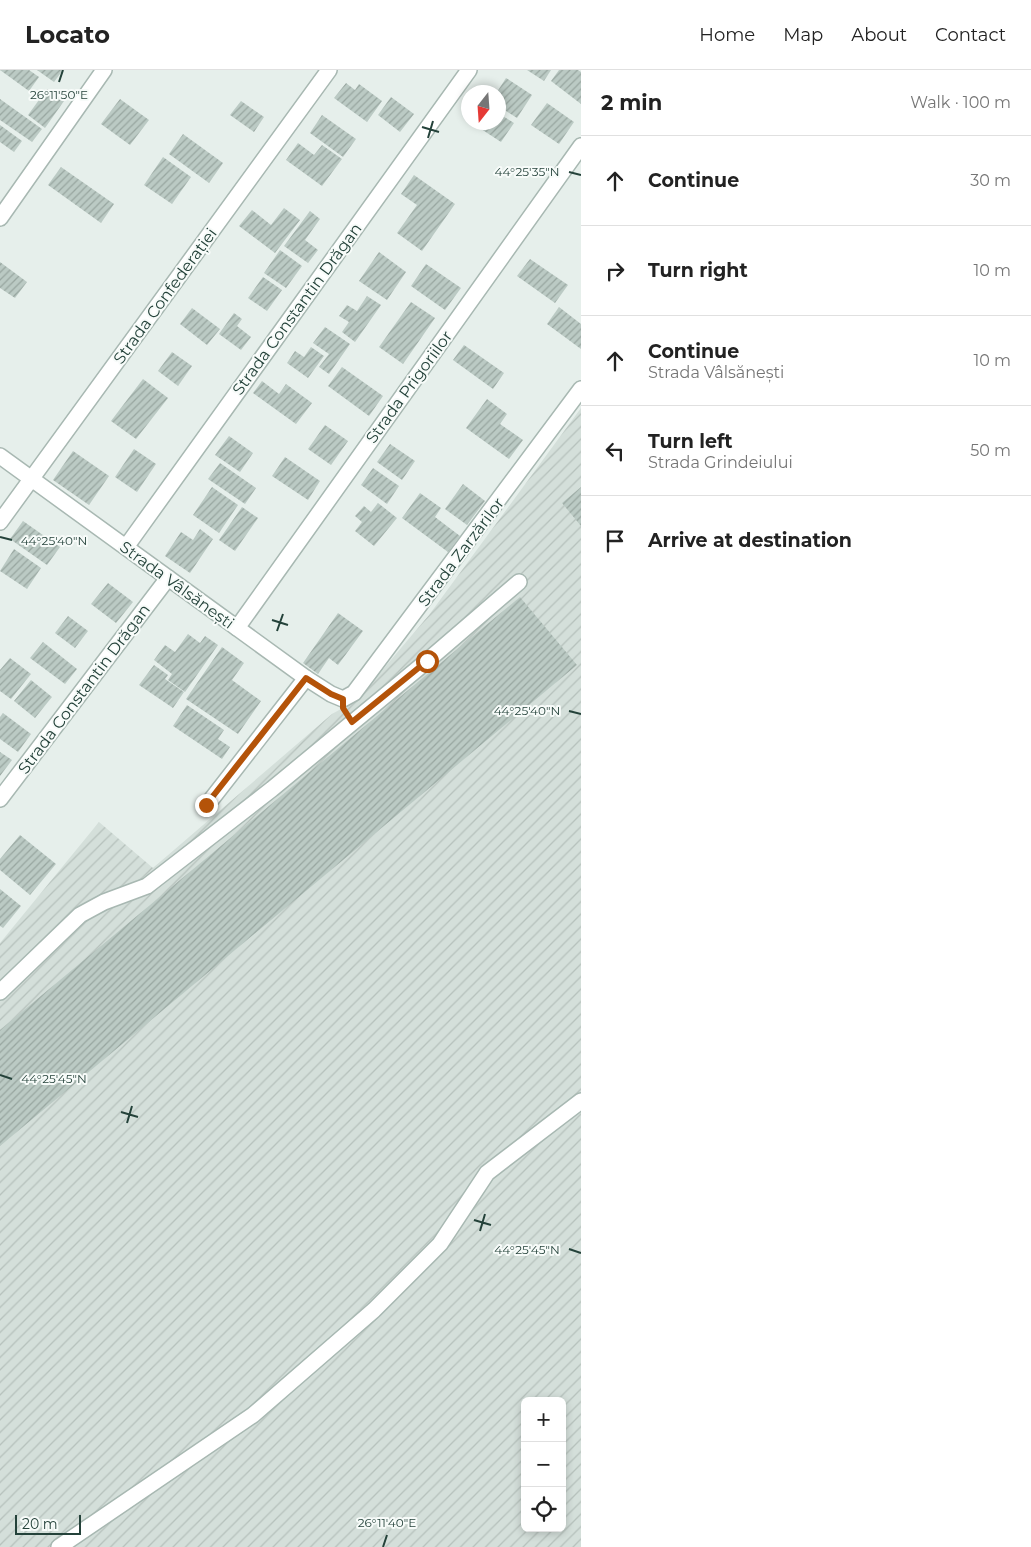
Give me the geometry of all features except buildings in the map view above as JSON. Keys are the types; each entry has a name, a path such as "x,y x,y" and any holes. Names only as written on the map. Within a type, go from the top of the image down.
{"street":[{"path":"0,218 104,70"},
{"name":"Strada Confederației","path":"0,522 329,70"},
{"name":"Strada Constantin Drăgan","path":"126,548 469,70"},
{"name":"Strada Prigoriilor","path":"237,628 581,146"},
{"name":"Strada Zarzărilor","path":"337,696 354,693 581,389"},
{"name":"Strada Vâlsănești","path":"0,456 306,678 337,696"},
{"name":"Strada Constantin Drăgan","path":"0,799 168,578"},
{"path":"0,992 80,915 104,902 147,886 272,789 519,582"},
{"path":"206,805 306,678"},
{"path":"337,696 352,722"},
{"path":"58,1547 253,1414 374,1310 440,1244 487,1173 581,1101"}],"shaded area":[{"path":"581,408 581,1547 0,1547 0,943 99,822 153,868 332,714 357,700 429,615"}],"route":[{"path":"206,805 306,678 331,694 343,699 343,708 352,722 427,661"}]}
